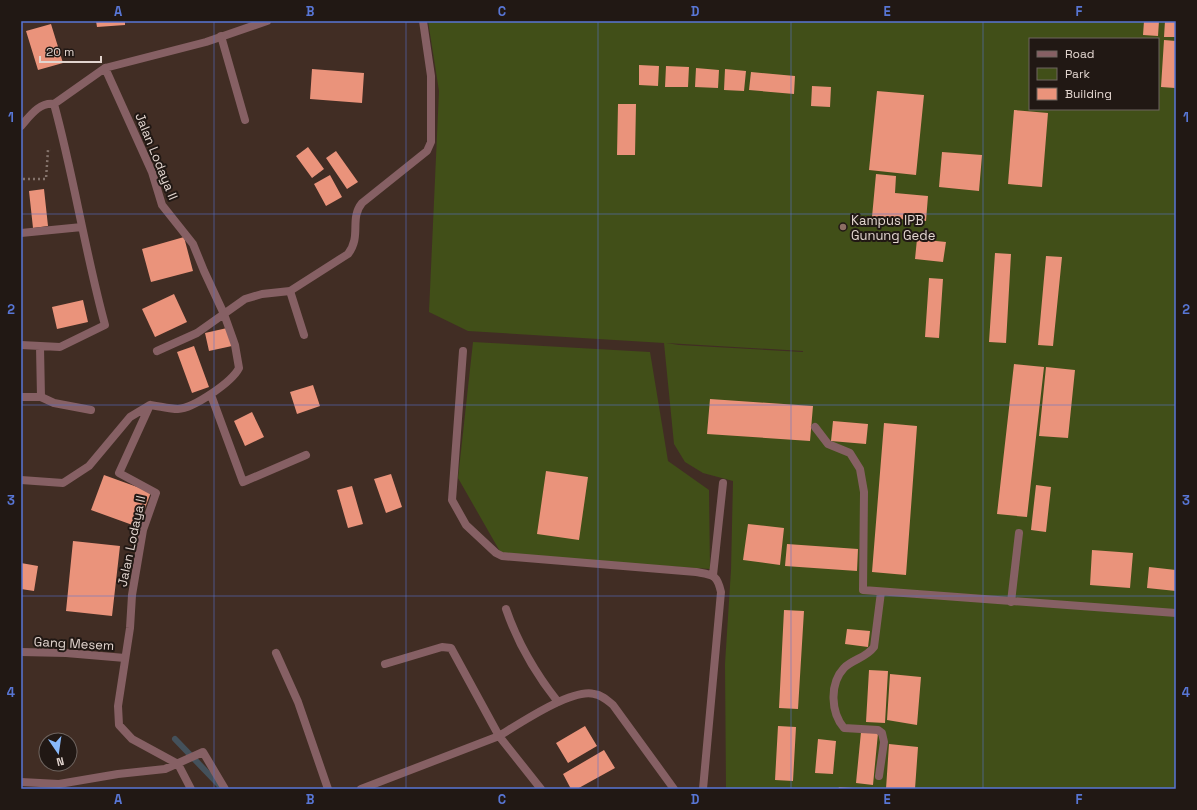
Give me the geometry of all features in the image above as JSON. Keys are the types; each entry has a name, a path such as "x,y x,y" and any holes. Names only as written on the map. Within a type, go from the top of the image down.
{"street":[{"path":"21,126 35,109 50,103 54,104 105,68 221,36 267,21"},
{"path":"156,351 197,333 245,299 252,296 290,291 348,254 354,246 358,209 427,151 431,142 431,76 423,21"},
{"path":"221,36 246,120"},
{"name":"Jalan Lodaya II","path":"105,68 152,172 162,205 193,244 224,314 235,345 239,368 234,377 211,395 179,409 150,405 120,473 156,493 143,530 132,596 118,706 119,725 132,738 179,764"},
{"path":"21,345 60,347 105,325 92,277 66,149 54,104"},
{"path":"21,233 82,227"},
{"path":"290,291 304,335"},
{"path":"40,347 41,397"},
{"path":"463,351 452,500 466,525 496,553 502,556 696,572 713,575 719,581 721,592 703,789"},
{"path":"211,395 243,482 306,455"},
{"path":"21,396 41,397 54,403 91,410"},
{"path":"21,480 63,483 89,466 130,417 150,405"},
{"path":"815,427 828,444 850,453 860,469 864,492 863,590 1176,613"},
{"path":"713,575 723,483"},
{"path":"1011,602 1019,533"},
{"path":"879,776 884,742 882,733 878,730 844,728 838,722 834,712 834,703 837,679 844,668 869,654 874,647 882,592"},
{"path":"506,609 518,641 540,678 558,702"},
{"path":"385,664 442,647 451,648 499,736 541,789"},
{"name":"Gang Mesem","path":"21,652 66,653 125,658"},
{"path":"276,653 298,702 328,789"},
{"path":"361,789 499,736 558,702 581,694 593,693 602,696 613,705 674,789"},
{"path":"21,782 59,786 118,774 165,769 203,752 225,789"},
{"path":"179,764 191,789"}],"path":[{"path":"23,179 46,179 48,150 66,149"}],"green space":[{"path":"428,21 1176,21 1176,789 726,789 725,664 731,570 733,481 703,473 685,462 674,444 664,343 468,331 429,312 439,91","holes":["666,343 803,351 679,345"]},
{"path":"473,342 650,352 668,461 709,490 710,569 502,555 458,478"}],"building":[{"path":"96,21 125,21 125,25 97,27"},
{"path":"1144,21 1159,21 1158,36 1143,35"},
{"path":"1165,21 1176,21 1176,37 1164,37"},
{"path":"51,24 63,63 38,70 26,31"},
{"path":"1164,40 1176,41 1175,88 1161,87"},
{"path":"639,65 659,66 658,86 639,85"},
{"path":"666,66 689,67 688,87 665,87"},
{"path":"696,68 719,70 718,88 695,87"},
{"path":"312,69 364,73 362,103 310,99"},
{"path":"725,69 746,71 744,91 724,90"},
{"path":"751,72 795,76 794,94 749,90"},
{"path":"812,86 831,87 830,107 811,106"},
{"path":"877,91 924,95 916,175 869,170"},
{"path":"618,104 636,104 635,155 617,155"},
{"path":"1014,110 1048,113 1042,187 1008,184"},
{"path":"308,147 324,169 312,178 296,156"},
{"path":"336,151 358,182 347,189 326,158"},
{"path":"942,152 982,155 979,191 939,187"},
{"path":"876,174 896,176 895,193 928,196 926,221 872,217"},
{"path":"330,175 342,197 326,206 314,184"},
{"path":"44,189 48,226 33,228 29,191"},
{"path":"184,237 193,271 151,282 142,249"},
{"path":"917,239 946,242 943,262 915,259"},
{"path":"995,253 1011,254 1006,343 989,342"},
{"path":"1046,256 1062,257 1053,346 1038,345"},
{"path":"929,278 943,279 939,338 925,337"},
{"path":"174,294 187,322 155,337 142,309"},
{"path":"83,300 88,322 57,329 52,307"},
{"path":"227,328 232,346 209,351 205,333"},
{"path":"194,346 209,387 192,393 177,352"},
{"path":"1014,364 1044,367 1027,517 997,514"},
{"path":"1046,367 1075,370 1068,438 1039,436"},
{"path":"313,385 320,406 297,414 290,392"},
{"path":"710,399 813,406 810,441 707,434"},
{"path":"252,412 264,437 245,446 234,421"},
{"path":"833,421 868,424 866,444 831,441"},
{"path":"884,423 917,426 906,575 872,572"},
{"path":"546,471 588,477 579,540 537,534"},
{"path":"391,474 402,507 386,513 374,479"},
{"path":"104,475 151,492 138,527 91,510"},
{"path":"1036,485 1051,487 1046,532 1031,530"},
{"path":"352,486 363,524 348,528 337,490"},
{"path":"748,524 784,528 780,565 743,560"},
{"path":"73,541 120,546 112,616 66,611"},
{"path":"787,544 858,549 857,571 785,566"},
{"path":"1092,550 1133,553 1130,588 1090,585"},
{"path":"21,563 38,566 34,591 21,589"},
{"path":"1149,567 1176,570 1176,591 1147,588"},
{"path":"784,610 804,611 798,709 779,708"},
{"path":"847,629 870,631 868,647 845,644"},
{"path":"869,670 888,671 885,723 866,722"},
{"path":"890,674 921,677 917,725 887,720"},
{"path":"585,726 597,746 568,763 556,743"},
{"path":"778,726 796,727 793,781 775,780"},
{"path":"861,732 878,733 873,785 856,783"},
{"path":"818,739 836,741 833,774 815,773"},
{"path":"889,744 918,747 915,789 886,789"},
{"path":"604,750 615,768 577,789 571,789 563,774"},
{"path":"839,787 853,788 853,789 838,789"}],"waterway":[{"path":"175,739 221,787"}],"place":[{"name":"Kampus IPB Gunung Gede","path":"843,227"}]}
